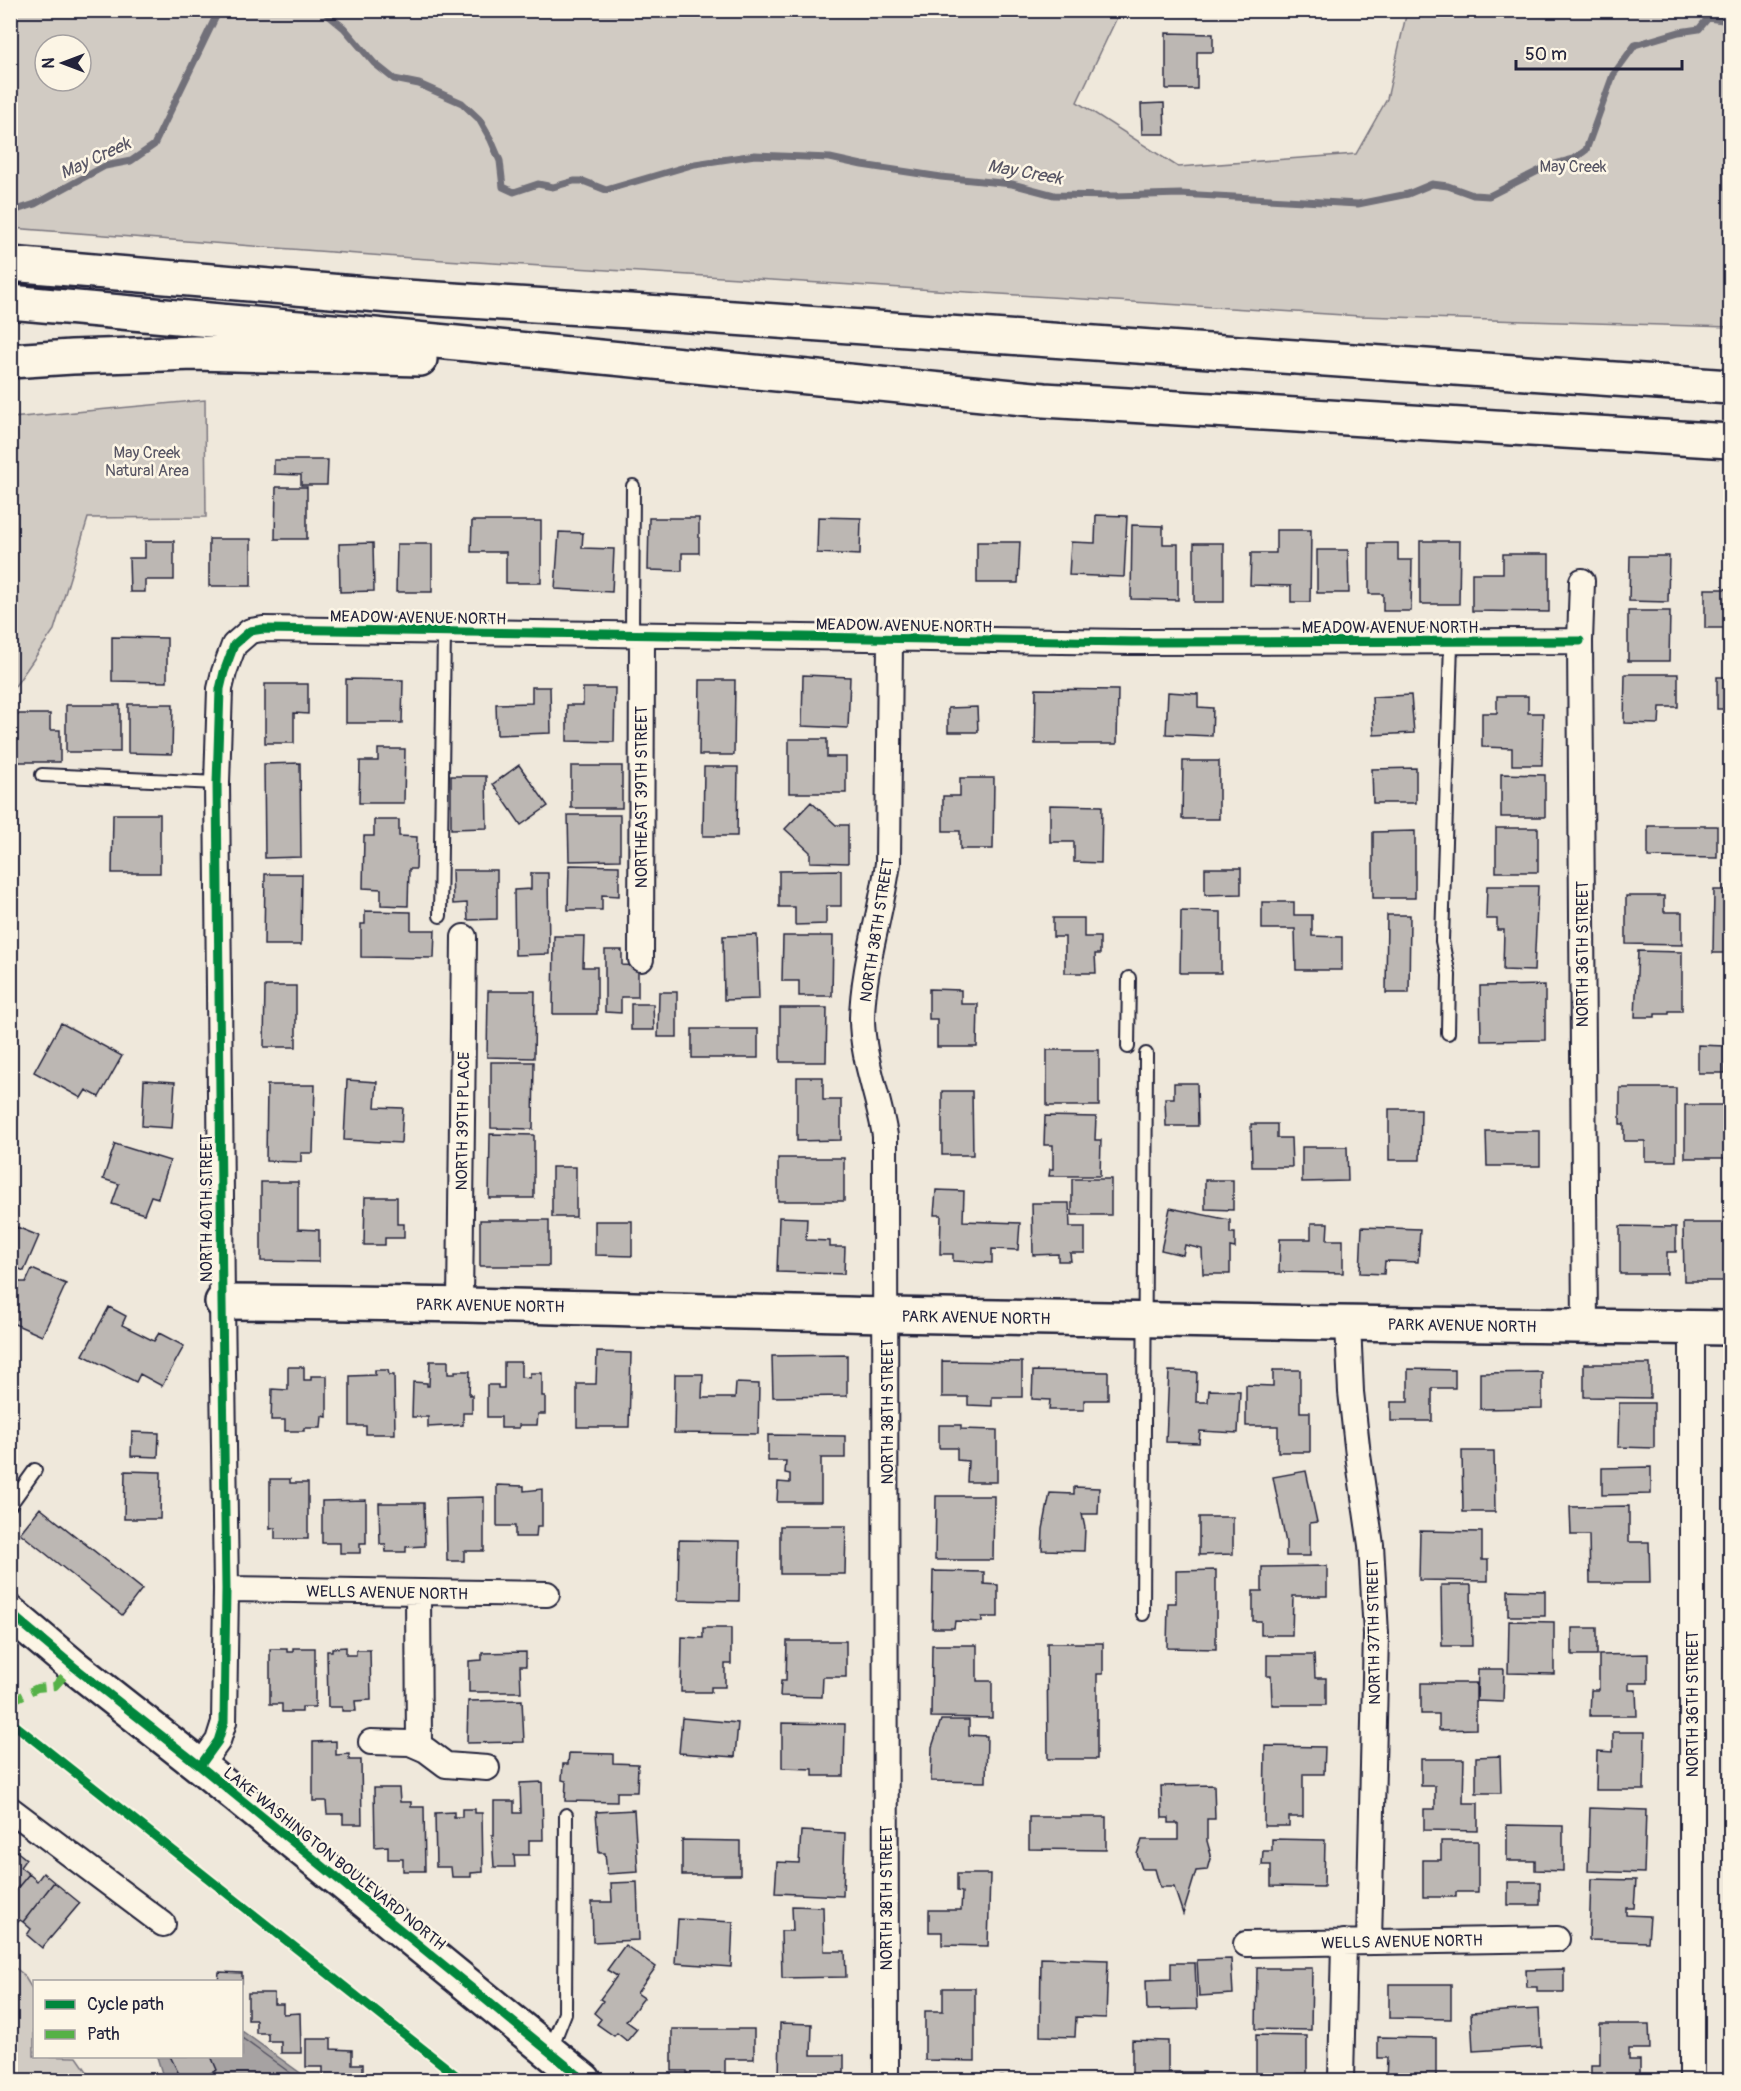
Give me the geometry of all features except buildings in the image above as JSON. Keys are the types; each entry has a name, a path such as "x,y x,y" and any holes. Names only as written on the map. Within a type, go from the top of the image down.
{"main road":[{"path":"10,264 390,296 1731,387"},
{"path":"10,302 593,355 1044,400 1731,441"},
{"path":"10,361 195,353 430,359 593,355"},
{"path":"1566,375 1731,371"},
{"name":"PARK AVENUE NORTH","path":"222,1302 460,1304 1348,1324 1731,1328"},
{"name":"LAKE WASHINGTON BOULEVARD NORTH","path":"10,1613 584,2080"}],"street":[{"name":"NORTH 36TH STREET","path":"1582,581 1580,641 1585,1327"},
{"name":"MEADOW AVENUE NORTH","path":"234,645 250,631 262,629 890,640 1580,641"},
{"name":"NORTHEAST 39TH STREET","path":"637,635 641,959"},
{"name":"NORTH 38TH STREET","path":"886,2080 887,1315 885,1136 865,1053 862,1019 874,928 884,893 888,863 890,640"},
{"name":"NORTH 40TH STREET","path":"200,1766 218,1741 224,1722 226,1589 217,783 220,689 234,645"},
{"name":"NORTH 39TH PLACE","path":"460,1304 464,937"},
{"name":"NORTH 37TH STREET","path":"1348,1324 1351,1392 1371,1545 1376,1634 1369,1942"},
{"name":"NORTH 36TH STREET","path":"1692,1328 1692,2080"},
{"name":"WELLS AVENUE NORTH","path":"226,1589 547,1594"},
{"path":"418,1592 419,1746"},
{"path":"371,1742 400,1742 419,1746 446,1765 487,1768"},
{"path":"10,1809 163,1924"},
{"name":"WELLS AVENUE NORTH","path":"1246,1944 1557,1939"},
{"path":"1341,2080 1344,1942"}],"lane":[{"path":"633,486 637,635"},
{"path":"440,916 444,633"},
{"path":"1448,1033 1449,975 1442,941 1451,642"},
{"path":"42,775 217,783"},
{"path":"1128,1047 1129,978"},
{"path":"1143,1614 1146,1054"},
{"path":"10,1505 35,1470"},
{"path":"550,2052 565,2013 566,1815"}],"green space":[{"name":"May Creek","path":"10,11 1120,11 1077,102 1178,167 1356,154 1387,99 1407,11 1730,11 1730,327 1360,316 412,258 11,228"},
{"name":"May Creek Natural Area","path":"205,400 206,517 88,518 54,630 11,692 11,418"},
{"path":"10,1964 23,1974 33,1990 33,2058 78,2058 93,2080 11,2080"}],"water":[{"path":"243,2032 310,2080 164,2080 157,2058 243,2058"}],"waterway":[{"name":"May Creek","path":"10,212 35,204 105,166 131,161 154,145 219,10"},
{"name":"May Creek","path":"322,10 344,28 374,63 394,79 419,84 462,103 479,119 500,161 503,187 514,192 538,184 553,187 574,181 583,181 606,190 695,164 755,155 830,158 941,177 1012,184 1054,195 1180,194 1358,204 1408,194 1432,184 1448,186 1473,195 1489,196 1548,166 1574,159 1586,150 1613,75 1635,45 1679,32 1699,29 1708,18 1730,21"}],"marked path":[{"path":"10,1702 37,1688 55,1686 73,1666"}],"cycle path":[{"path":"200,1766 218,1741 224,1722 226,1589 217,783 220,689 234,645 250,631 263,629 1132,642 1580,641"},
{"path":"10,1613 584,2080"},
{"path":"10,1721 462,2080"}]}
